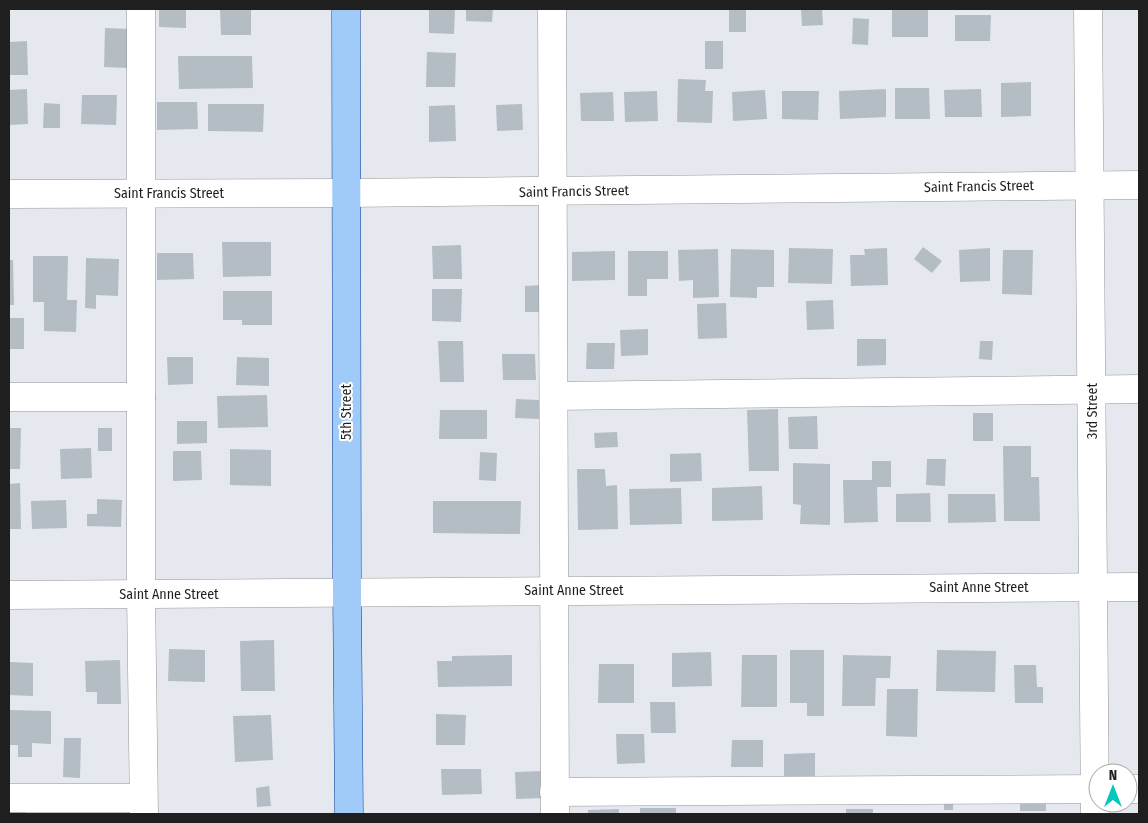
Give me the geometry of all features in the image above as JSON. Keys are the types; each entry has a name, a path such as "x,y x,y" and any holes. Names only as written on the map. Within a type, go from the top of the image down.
{"main road":[{"name":"5th Street","path":"346,9 349,814"}],"street":[{"path":"9,798 144,806 141,594 141,9"},
{"path":"552,9 555,803 1088,797"},
{"name":"3rd Street","path":"1088,9 1096,763"},
{"name":"Saint Francis Street","path":"9,194 346,193 1139,185"},
{"path":"554,396 1139,389"},
{"path":"9,397 141,397"},
{"name":"Saint Anne Street","path":"9,595 1139,586"}],"building":[{"path":"159,9 186,9 186,28 159,27"},
{"path":"220,9 251,9 251,35 221,35"},
{"path":"429,9 455,9 454,34 429,33"},
{"path":"466,9 493,9 492,22 466,21"},
{"path":"729,9 746,9 746,32 729,32"},
{"path":"801,9 822,9 823,25 802,26"},
{"path":"892,9 928,9 928,37 892,37"},
{"path":"955,15 991,15 990,41 955,41"},
{"path":"853,18 869,19 868,45 852,44"},
{"path":"105,28 129,29 128,68 104,67"},
{"path":"27,41 28,75 9,75 9,42"},
{"path":"705,41 723,41 723,69 705,69"},
{"path":"427,52 456,53 455,87 426,87"},
{"path":"178,56 252,56 253,88 179,89"},
{"path":"678,79 706,80 705,91 713,91 712,123 677,122"},
{"path":"1031,82 1031,116 1001,117 1001,83"},
{"path":"895,88 929,88 930,119 895,119"},
{"path":"27,89 28,124 9,125 9,90"},
{"path":"886,89 886,117 840,119 839,91"},
{"path":"981,89 982,117 945,117 944,90"},
{"path":"765,90 767,119 733,121 732,92"},
{"path":"657,91 658,121 625,122 624,92"},
{"path":"782,91 819,91 818,120 782,119"},
{"path":"613,92 614,121 581,121 580,93"},
{"path":"82,95 117,95 116,125 81,124"},
{"path":"157,102 197,102 198,129 157,130"},
{"path":"44,103 60,104 60,128 43,128"},
{"path":"208,104 264,104 263,132 208,131"},
{"path":"522,104 523,130 497,131 496,105"},
{"path":"455,105 456,141 429,142 429,106"},
{"path":"222,242 271,242 271,276 223,277"},
{"path":"461,245 462,279 433,279 432,246"},
{"path":"923,247 942,261 932,273 914,259"},
{"path":"789,248 833,249 832,284 788,283"},
{"path":"887,248 888,285 851,286 850,255 865,255 864,249"},
{"path":"990,248 990,281 960,282 959,250"},
{"path":"718,249 719,297 693,298 693,280 679,281 678,250"},
{"path":"731,249 774,250 774,287 757,287 757,298 730,297"},
{"path":"1003,250 1033,250 1032,295 1002,294"},
{"path":"615,251 615,280 572,281 572,252"},
{"path":"628,251 668,251 668,279 647,279 647,296 628,296"},
{"path":"157,253 193,253 194,279 157,280"},
{"path":"33,256 68,256 67,300 77,300 76,332 44,331 44,302 33,302"},
{"path":"86,258 119,259 118,296 96,295 96,309 85,308"},
{"path":"9,260 13,260 14,305 9,305"},
{"path":"541,285 542,312 525,312 525,286"},
{"path":"432,289 462,289 461,322 432,321"},
{"path":"223,291 272,291 272,325 242,325 242,320 223,320"},
{"path":"833,300 834,329 807,330 806,301"},
{"path":"726,303 727,338 698,339 697,304"},
{"path":"9,318 24,318 24,349 9,349"},
{"path":"648,329 648,355 621,356 620,330"},
{"path":"857,339 886,339 886,365 857,366"},
{"path":"438,341 463,341 464,382 440,382"},
{"path":"980,341 993,341 992,360 979,359"},
{"path":"587,343 615,343 614,369 586,369"},
{"path":"502,354 535,354 536,380 503,380"},
{"path":"167,357 193,357 193,384 168,385"},
{"path":"237,357 269,358 269,386 236,385"},
{"path":"267,395 268,427 218,428 217,396"},
{"path":"516,399 539,400 539,419 515,418"},
{"path":"778,409 779,471 749,471 747,410"},
{"path":"440,410 487,410 487,439 439,439"},
{"path":"973,413 993,413 993,441 973,441"},
{"path":"817,416 818,449 789,449 788,417"},
{"path":"177,421 207,421 207,443 177,444"},
{"path":"9,428 21,428 20,469 9,469"},
{"path":"98,428 112,428 112,451 98,451"},
{"path":"617,432 618,447 595,448 594,433"},
{"path":"1003,446 1031,446 1031,477 1039,477 1040,521 1004,521"},
{"path":"91,448 92,478 61,479 60,449"},
{"path":"230,449 271,450 271,486 230,485"},
{"path":"173,451 201,451 202,480 173,481"},
{"path":"480,452 497,453 496,481 479,480"},
{"path":"701,453 702,481 670,482 670,454"},
{"path":"927,459 946,459 945,486 926,485"},
{"path":"872,461 891,461 891,487 877,487 878,522 844,523 843,480 872,480"},
{"path":"793,463 830,464 830,525 800,524 801,505 793,504"},
{"path":"577,469 605,469 606,486 617,485 618,529 578,530"},
{"path":"20,483 21,529 9,529 9,484"},
{"path":"762,486 763,520 712,521 712,488"},
{"path":"681,488 682,524 630,525 629,489"},
{"path":"930,493 931,522 896,522 896,494"},
{"path":"948,494 995,494 996,522 948,523"},
{"path":"97,499 122,500 121,527 87,526 87,514 97,514"},
{"path":"66,500 67,528 32,529 31,501"},
{"path":"433,501 521,501 520,534 433,533"},
{"path":"274,640 275,691 241,691 240,641"},
{"path":"169,649 205,650 205,682 168,681"},
{"path":"790,650 824,650 824,716 807,716 807,703 790,703"},
{"path":"937,650 996,651 995,692 936,691"},
{"path":"711,652 712,686 672,687 672,653"},
{"path":"512,655 512,686 438,687 437,661 452,661 452,656"},
{"path":"742,655 777,655 777,707 741,707"},
{"path":"843,655 891,656 890,678 876,678 875,706 842,706"},
{"path":"120,660 121,704 97,704 97,692 86,692 85,661"},
{"path":"9,662 33,663 33,696 9,695"},
{"path":"599,664 634,664 634,703 598,703"},
{"path":"1014,665 1036,665 1037,687 1043,687 1043,703 1015,703"},
{"path":"887,689 918,689 917,737 886,736"},
{"path":"650,702 675,702 676,733 651,733"},
{"path":"9,710 51,711 51,744 32,743 32,757 18,757 18,745 9,745"},
{"path":"436,714 466,715 465,745 436,745"},
{"path":"271,715 273,760 235,762 233,716"},
{"path":"616,734 644,734 645,763 617,764"},
{"path":"64,738 81,738 80,778 63,777"},
{"path":"732,740 763,740 763,767 731,767"},
{"path":"815,753 815,776 784,777 784,754"},
{"path":"441,769 481,769 482,794 442,795"},
{"path":"544,771 545,798 516,799 515,772"},
{"path":"269,786 271,806 257,807 256,788"},
{"path":"1020,797 1046,797 1046,811 1020,811"},
{"path":"944,799 953,800 953,810 944,810"},
{"path":"9,804 26,804 26,814 9,814"},
{"path":"640,808 676,808 676,814 640,814"},
{"path":"619,809 619,814 588,814 588,810"},
{"path":"846,809 873,809 873,814 846,814"}]}
